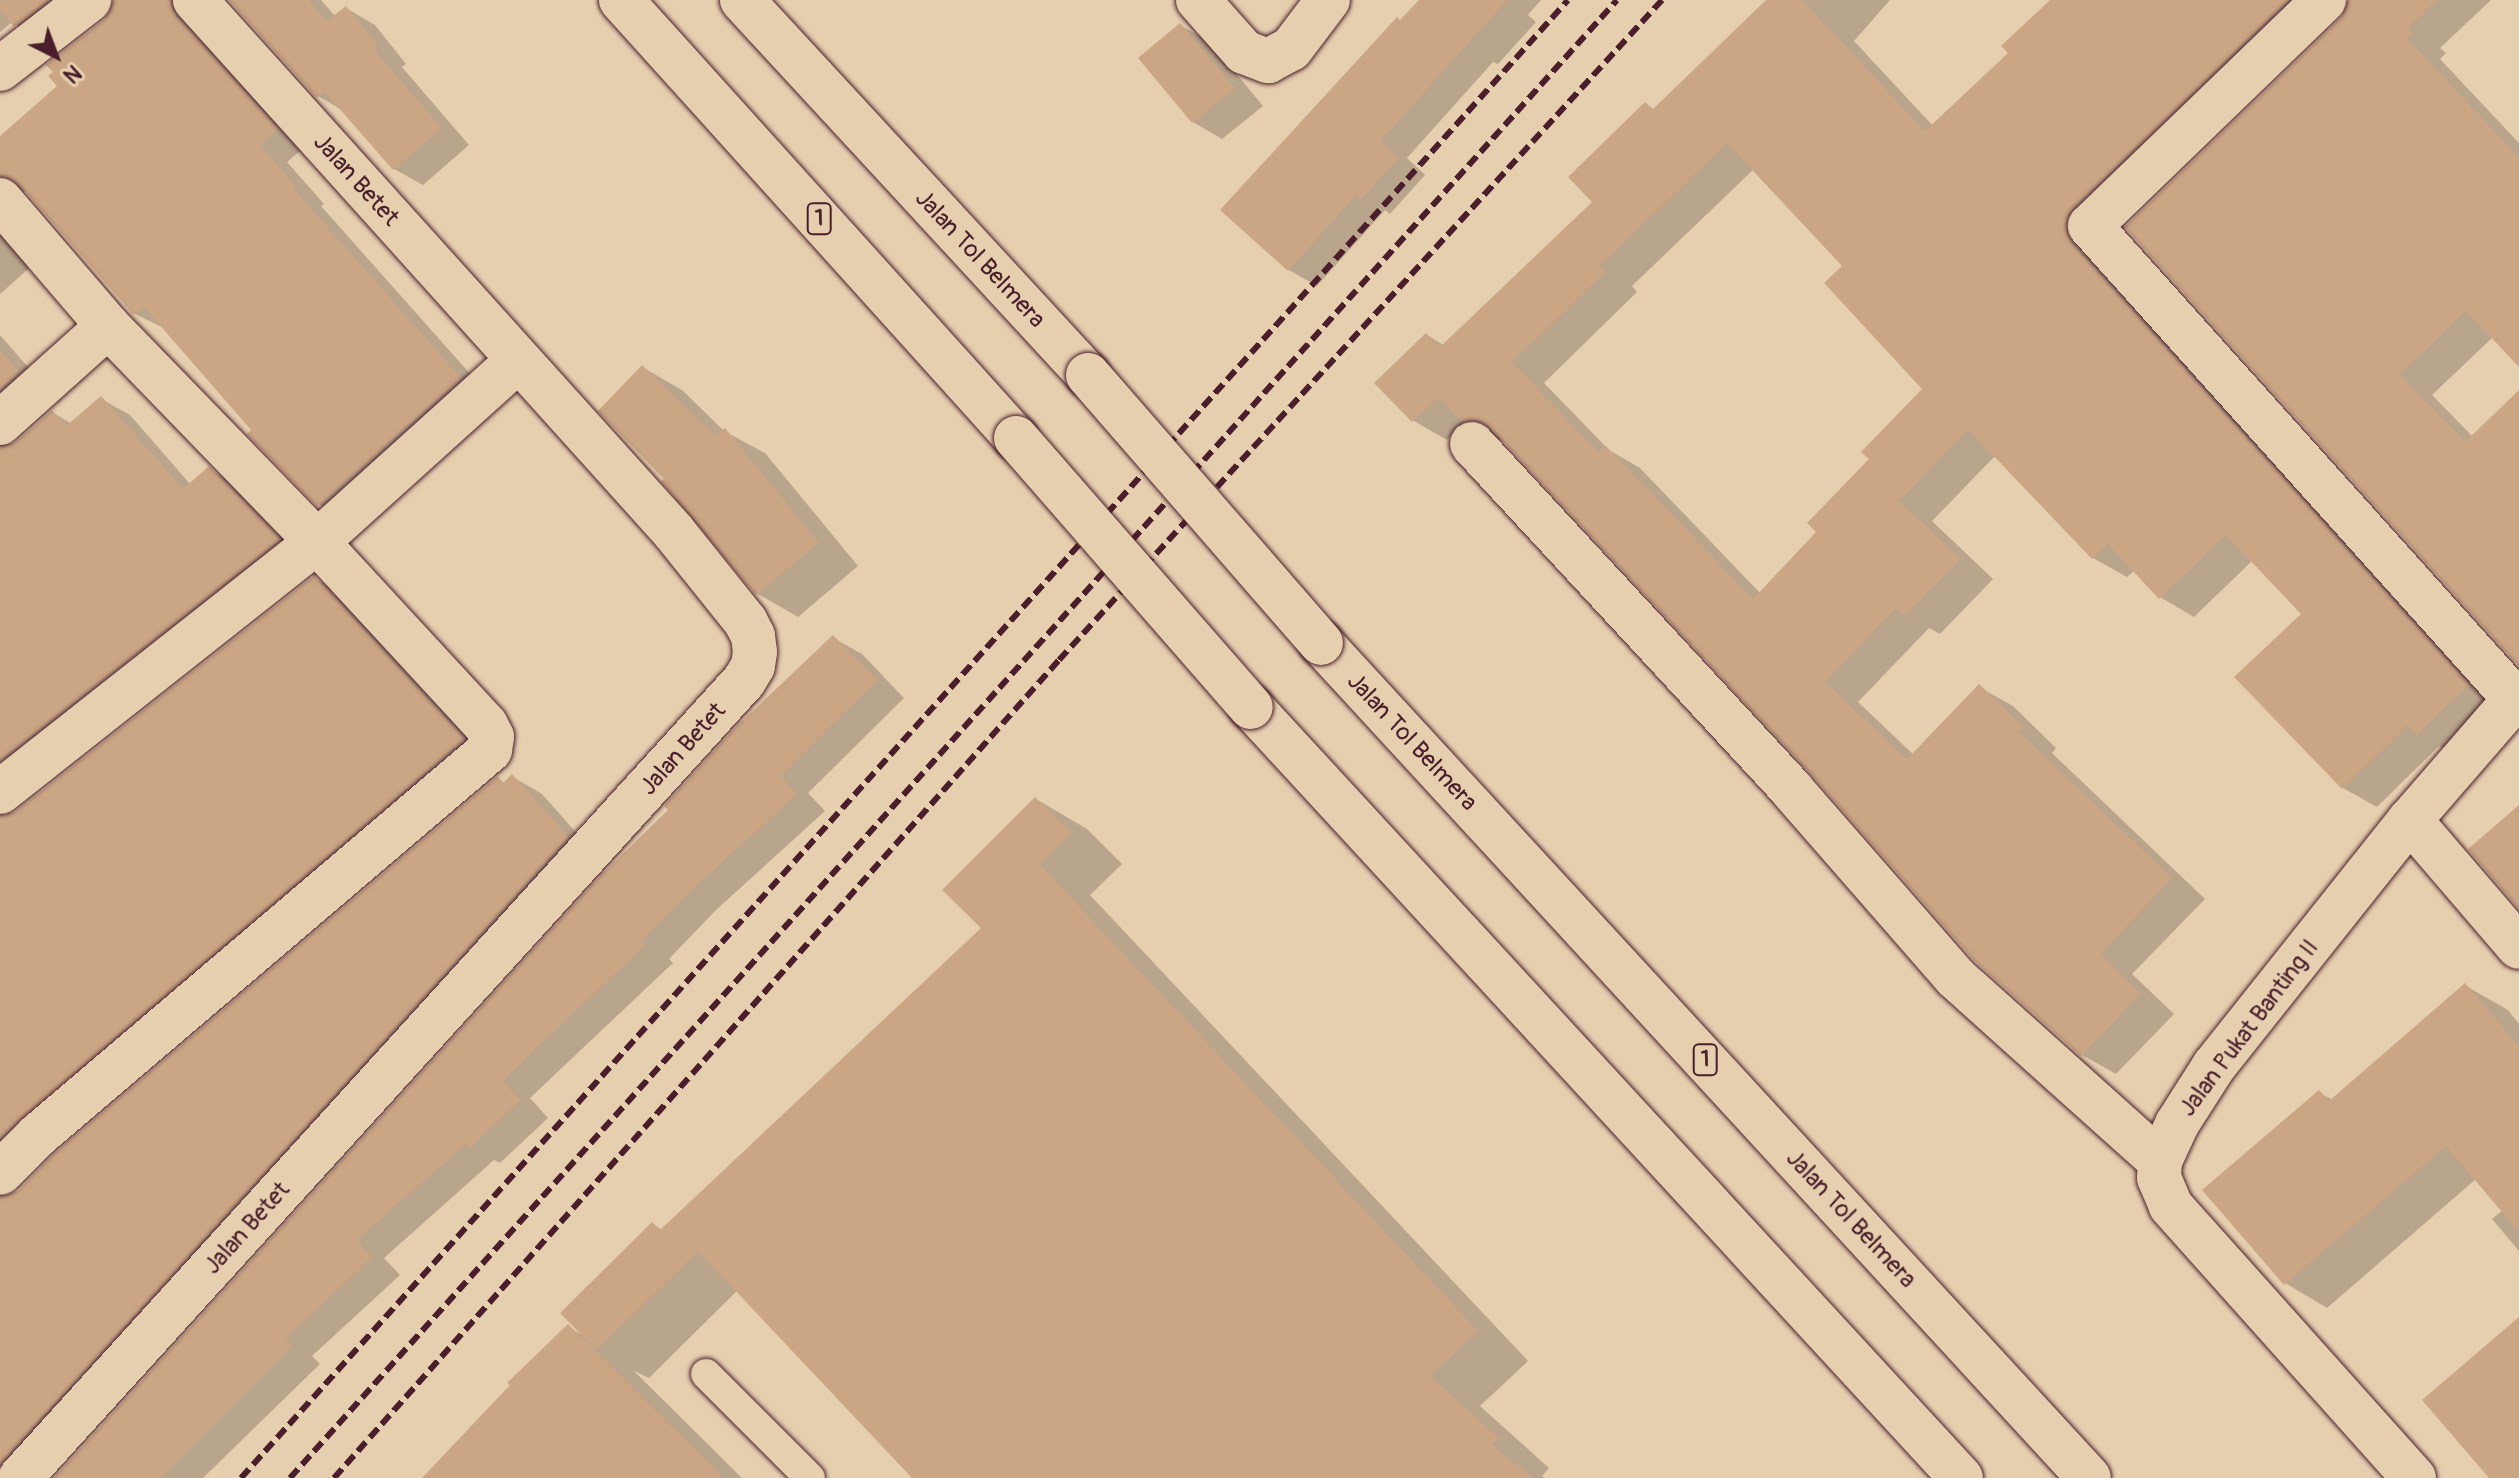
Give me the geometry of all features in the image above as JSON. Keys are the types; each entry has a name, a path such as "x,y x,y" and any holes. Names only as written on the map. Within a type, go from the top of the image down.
{"main road":[{"path":"0,69 89,0"},
{"name":"Jalan Betet","path":"20,1478 734,693 753,666 753,636 746,622 674,532 195,0"},
{"name":"1","path":"621,0 1016,438 1251,707 1961,1478"},
{"name":"Jalan Tol Belmera","path":"742,0 1088,375 1321,643 2089,1478"},
{"path":"1198,0 1244,52 1268,61 1291,49 1328,0"},
{"path":"2324,0 2090,226 2517,696"},
{"path":"0,200 108,326 317,542 486,725 492,737 490,750 1,1170"},
{"path":"0,423 108,326"},
{"path":"0,792 317,542 517,361"},
{"path":"1472,444 1792,790 1956,978 2160,1161 2159,1178 2171,1206 2414,1478"},
{"name":"Jalan Pukat Banting II","path":"2160,1161 2177,1124 2214,1066 2410,820 2517,696"},
{"path":"2410,820 2519,947"}],"lane":[{"path":"706,1374 810,1478"}],"building":[{"path":"0,0 48,0 14,27 0,10"},
{"path":"113,0 171,0 176,17 278,129 260,144 296,186 294,189 461,378 317,506 247,434 251,430 144,307 134,315 19,184 0,176 0,136 57,86 48,76 53,72 46,65 104,20"},
{"path":"229,0 309,0 327,21 346,6 379,46 374,50 442,128 393,170 324,91 317,98"},
{"path":"1419,0 1507,0 1380,141 1399,158 1361,199 1356,195 1288,271 1220,210 1397,17 1400,20"},
{"path":"1766,0 1802,0 1925,131 2008,53 2001,46 2050,0 2288,0 2073,208 2066,220 2066,232 2071,243 2469,685 2416,735 2407,725 2342,789 2234,677 2301,614 2226,535 2159,599 2108,544 2092,559 1968,429 1899,501 1961,559 1905,616 1896,608 1825,682 1907,759 1979,684 2024,728 2019,732 2172,878 2100,954 2141,993 2081,1056 1974,960 1810,773 1490,427 1479,420 1462,422 1439,397 1412,422 1374,383 1426,333 1440,347 1592,202 1568,177 1645,102 1653,109","holes":["1727,143 1842,266 1824,283 1922,389 1861,452 1869,459 1807,523 1816,532 1753,599 1606,446 1599,453 1512,362 1605,272 1599,266"]},
{"path":"2348,0 2437,0 2408,27 2413,33 2407,39 2519,157 2519,367 2466,311 2400,374 2465,442 2519,390 2519,666 2125,227 2341,18"},
{"path":"1180,23 1235,88 1192,123 1138,58"},
{"path":"0,350 19,372 0,389"},
{"path":"642,365 715,436 725,428 819,543 756,595 661,481 664,479 598,411"},
{"path":"101,396 183,489 209,466 280,540 0,760 0,447 17,442 52,410 66,426"},
{"path":"314,576 464,739 0,1138 0,816 15,812"},
{"path":"833,635 877,680 780,776 797,794 687,894 641,941 645,945 502,1081 520,1100 470,1148 466,1144 356,1240 372,1257 285,1339 292,1346 160,1478 54,1478 601,875 668,810 664,806 736,727"},
{"path":"512,774 568,837 0,1464 0,1197 18,1191 54,1154 498,776 503,783"},
{"path":"1035,797 1072,833 1040,865 1478,1331 1430,1376 1499,1438 1492,1445 1533,1478 912,1478 698,1251 596,1350 560,1313 652,1222 660,1230 981,928 942,890"},
{"path":"2519,805 2519,909 2468,849"},
{"path":"2465,983 2519,1046 2519,1232 2446,1146 2284,1285 2202,1190 2319,1090 2329,1101"},
{"path":"2519,1317 2519,1478 2489,1478 2422,1400"},
{"path":"568,1324 723,1478 422,1478 510,1385 507,1383"}],"railway":[{"path":"241,1478 1568,0"},
{"path":"290,1478 1617,0"},
{"path":"334,1478 1059,660 1662,0"}]}
